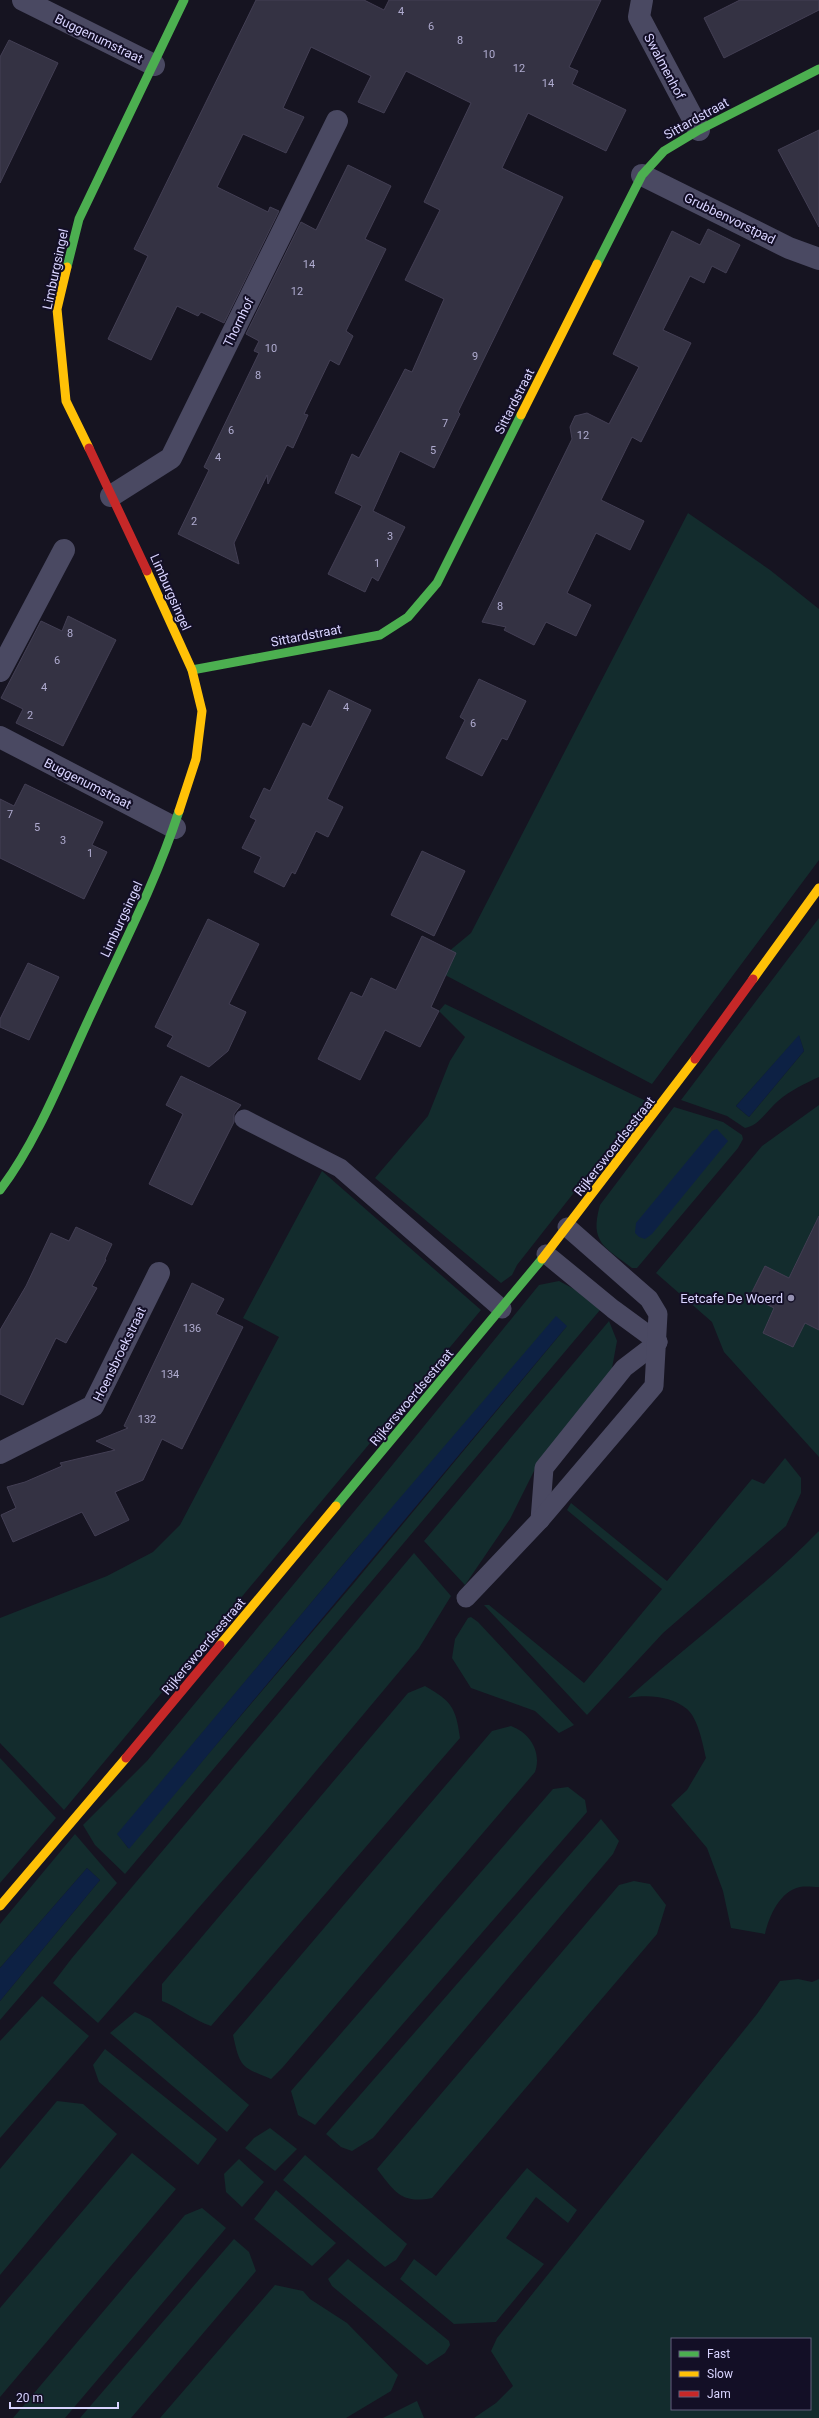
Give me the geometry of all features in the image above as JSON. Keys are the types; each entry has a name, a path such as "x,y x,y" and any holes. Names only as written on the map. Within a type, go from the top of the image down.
{"street":[{"name":"Buggenumstraat","path":"23,0 154,65"},
{"name":"Limburgsingel","path":"0,1190 14,1172 54,1094 165,855 175,828 196,759 202,711 192,670 66,401 57,309 79,219 184,0"},
{"name":"Swalmenhof","path":"642,0 639,17 699,130"},
{"name":"Sittardstraat","path":"192,670 380,635 408,617 437,583 642,175 664,151 699,130 819,69"},
{"name":"Thornhof","path":"111,496 171,458 337,122"},
{"name":"Grubbenvorstpad","path":"642,175 789,248 819,259"},
{"path":"0,671 64,550"},
{"name":"Buggenumstraat","path":"0,737 175,828"},
{"name":"Rijkerswoerdsestraat","path":"0,1906 70,1825 502,1309 665,1100 819,888"},
{"name":"Hoensbroekstraat","path":"0,1453 94,1406 159,1273"}],"lane":[{"path":"244,1119 340,1168 502,1309"},
{"path":"466,1598 540,1520 654,1386 658,1342 658,1314 649,1299 567,1227"},
{"path":"546,1254 613,1309 658,1342"},
{"path":"540,1520 544,1468 624,1368 658,1342"}],"green space":[{"path":"688,513 770,570 819,609 819,860 652,1084 430,967 471,933"},
{"path":"819,918 819,1077 788,1094 778,1101 759,1121 745,1128 727,1116 681,1100","holes":["799,1036 804,1051 749,1117 736,1106"]},
{"path":"445,1004 646,1101 517,1265 512,1275 501,1283 375,1178 428,1116 450,1061 465,1037 439,1011"},
{"path":"819,1105 819,1256 803,1249 789,1278 765,1266 750,1296 774,1308 763,1333 793,1347 805,1323 819,1330 819,1457 724,1352 712,1322 656,1273 762,1146"},
{"path":"674,1107 723,1122 742,1135 743,1139 738,1148 637,1268 632,1268 607,1249 598,1236 597,1218 600,1205"},
{"path":"322,1171 481,1310 64,1810 0,1743 0,1618 107,1576 153,1552 180,1525 279,1337 243,1318"},
{"path":"559,1281 576,1290 600,1310 125,1874 95,1845 83,1825 147,1761 376,1485 539,1285","holes":["567,1326 354,1583 128,1848 118,1834 357,1548"]},
{"path":"609,1321 617,1341 610,1379 535,1469 510,1519 465,1585 424,1541"},
{"path":"785,1458 801,1478 801,1493 786,1526 663,1633 587,1715 484,1605 489,1605 584,1683 662,1589 567,1510 571,1503 667,1581 752,1479 764,1484"},
{"path":"819,1531 819,1887 800,1887 793,1889 781,1899 776,1905 769,1920 765,1934 731,1928 723,1891 707,1848 671,1805 687,1790 706,1758 700,1732 691,1713 674,1701 651,1696 628,1698 773,1575"},
{"path":"414,1553 451,1596 419,1648 265,1832 98,2023 53,1983 72,1958"},
{"path":"471,1617 478,1622 574,1725 559,1733 535,1711 471,1688 452,1658 455,1639 468,1618"},
{"path":"425,1686 441,1696 451,1706 456,1719 460,1738 211,2026 198,2021 162,2001 162,1984 408,1693"},
{"path":"511,1726 524,1733 533,1744 537,1757 535,1772 283,2067 271,2079 253,2072 240,2060 233,2035 492,1731"},
{"path":"0,1758 56,1818 0,1883"},
{"path":"568,1787 585,1800 587,1812 315,2125 298,2115 291,2091 553,1789"},
{"path":"601,1819 619,1841 613,1854 373,2138 352,2151 341,2147 326,2134"},
{"path":"75,1834 117,1883 0,2020 0,2001 100,1880 87,1868 0,1968 0,1924"},
{"path":"634,1881 650,1884 666,1905 657,1934 432,2198 406,2198 394,2190 377,2169 619,1885"},
{"path":"798,1979 812,1982 819,1979 819,2418 474,2418 496,2403 513,2386 491,2351 497,2338 757,2014 780,1981"},
{"path":"42,1996 89,2036 0,2138 0,2041"},
{"path":"135,2012 150,2019 249,2105 227,2132 110,2033"},
{"path":"105,2049 217,2139 198,2165 99,2082 93,2065"},
{"path":"57,2101 83,2104 117,2134 0,2275 0,2169"},
{"path":"270,2128 297,2149 275,2171 245,2148 254,2138"},
{"path":"132,2153 176,2189 0,2397 0,2308"},
{"path":"305,2155 407,2244 396,2260 385,2267 283,2180"},
{"path":"239,2159 264,2182 242,2207 226,2192 224,2174"},
{"path":"527,2168 577,2210 568,2223 536,2197 506,2238 544,2264 496,2322 454,2324 400,2279 414,2259 436,2276"},
{"path":"276,2190 336,2243 312,2266 254,2219"},
{"path":"202,2208 226,2228 65,2418 13,2418 185,2215"},
{"path":"234,2239 249,2252 256,2271 131,2418 80,2418"},
{"path":"348,2259 449,2341 450,2345 445,2353 427,2365 332,2286 328,2279"},
{"path":"275,2285 303,2291 310,2299 347,2323 398,2375 391,2391 346,2418 160,2418"},
{"path":"417,2401 424,2418 383,2418"}],"water":[{"path":"799,1035 804,1051 749,1117 736,1106"},
{"path":"717,1129 728,1141 652,1234 645,1239 639,1237 635,1233 636,1223 712,1131"},
{"path":"556,1316 567,1326 129,1849 117,1834 357,1548"},
{"path":"87,1868 100,1880 0,2001 0,1968"}],"building":[{"path":"256,0 364,0 384,10 389,0 601,0 569,67 578,71 572,84 626,110 606,151 528,113 502,168 563,197 458,412 460,414 434,468 400,451 373,511 405,527 378,581 372,577 365,592 328,574 362,506 335,493 352,454 359,458 405,369 412,372 444,299 405,280 440,210 424,202 471,103 406,71 384,113 358,102 371,76 311,47 283,108 304,117 286,153 243,134 217,187 268,212 270,207 279,211 224,323 201,312 198,316 177,306 151,360 108,339 148,256 134,249"},
{"path":"740,0 819,0 819,10 724,58 704,18"},
{"path":"9,40 58,63 0,183 0,57"},
{"path":"819,130 819,227 778,150"},
{"path":"348,165 391,186 365,239 386,249 346,331 353,336 339,365 330,360 304,414 308,415 293,448 287,445 268,484 267,475 234,543 239,564 178,534 209,470 204,467 259,353 254,351 259,341 246,334 301,222 316,230"},
{"path":"708,229 740,245 726,273 712,266 704,283 690,276 663,330 691,343 641,442 632,437 601,500 644,521 630,550 596,533 567,593 591,605 576,636 546,622 534,645 504,630 506,627 482,622 572,439 570,427 575,416 587,413 609,424 639,367 613,354 672,231 700,245"},
{"path":"68,616 116,640 63,746 16,723 23,709 1,698 41,621 62,631"},
{"path":"479,679 526,701 507,740 502,738 482,776 446,758 465,720 460,717"},
{"path":"329,690 371,710 327,799 343,807 328,837 316,831 295,874 292,872 284,887 254,872 261,857 242,848 256,820 250,817 264,788 270,791 303,723 311,727"},
{"path":"25,784 103,822 92,845 107,852 84,899 0,858 0,799 14,806"},
{"path":"422,851 465,871 434,936 391,915"},
{"path":"208,919 259,944 229,1004 246,1012 228,1051 209,1067 167,1046 173,1036 155,1027"},
{"path":"422,936 456,953 431,1007 439,1011 420,1047 385,1030 360,1080 318,1059 351,992 362,997 371,978 396,990"},
{"path":"28,963 59,977 29,1040 0,1027 0,1019"},
{"path":"181,1076 241,1105 234,1114 234,1122 192,1205 149,1184 183,1114 166,1105"},
{"path":"819,1216 819,1330 805,1323 793,1347 763,1333 774,1308 750,1296 765,1266 789,1278"},
{"path":"76,1227 112,1244 105,1259 106,1260 92,1286 97,1288 66,1343 56,1338 23,1405 0,1394 0,1330 26,1286 51,1233 69,1241"},
{"path":"192,1283 224,1299 216,1314 243,1327 182,1449 162,1439 143,1480 115,1492 129,1520 95,1536 82,1512 13,1542 1,1515 16,1508 7,1487 25,1482 62,1466 60,1463 115,1450 96,1441 128,1428 124,1426"}],"traffic: fast":[{"path":"67,267 79,219 184,0"},
{"path":"597,264 642,175 664,151 699,130 819,69"},
{"path":"192,670 380,635 408,617 437,583 521,415"},
{"path":"0,1190 25,1152 48,1109 148,892 179,811"},
{"path":"336,1506 542,1259"}],"traffic: slow":[{"path":"521,415 597,264"},
{"path":"67,267 57,309 66,401 89,448"},
{"path":"147,571 192,670 202,711 196,759 179,811"},
{"path":"753,979 819,888"},
{"path":"542,1259 695,1059"},
{"path":"220,1645 336,1506"},
{"path":"0,1906 126,1758"}],"traffic: jam":[{"path":"89,448 147,571"},
{"path":"695,1059 753,979"},
{"path":"126,1758 220,1645"}],"place":[{"name":"Eetcafe De Woerd","path":"791,1298"}]}
